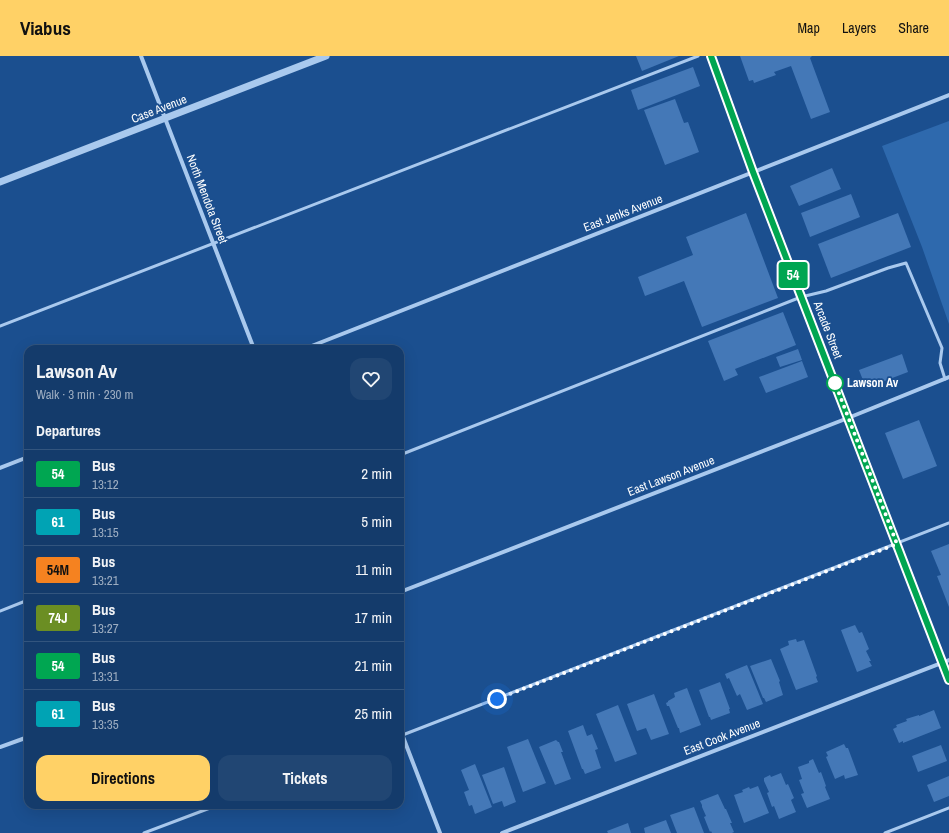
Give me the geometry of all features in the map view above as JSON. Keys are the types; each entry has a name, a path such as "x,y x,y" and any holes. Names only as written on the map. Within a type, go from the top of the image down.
{"main road":[{"name":"Arcade Street","path":"711,56 753,172 801,297 897,544 946,661 949,680"}],"street":[{"name":"North Mendota Street","path":"141,56 252,345"},
{"name":"Case Avenue","path":"0,182 326,56"},
{"name":"East Jenks Avenue","path":"314,345 949,95"},
{"name":"East Lawson Avenue","path":"404,590 947,378"},
{"path":"0,468 24,459"},
{"name":"East Cook Avenue","path":"502,833 946,661"},
{"path":"0,747 24,738"},
{"path":"404,743 440,833"}],"lane":[{"path":"0,326 698,56"},
{"path":"404,453 801,297 826,292 888,268 906,263 942,348 940,364 947,378"},
{"path":"404,734 949,523"},
{"path":"0,611 24,602"},
{"path":"885,833 949,808"},
{"path":"144,833 207,809"}],"shaded area":[{"path":"949,121 949,324 922,247 882,146"}],"building":[{"path":"636,56 679,56 642,71"},
{"path":"740,56 812,56 810,58 830,112 811,119 791,66 774,72 776,75 754,83 753,80 749,81"},
{"path":"693,67 700,86 638,110 631,90"},
{"path":"675,99 684,123 688,122 699,152 665,165 644,110"},
{"path":"832,168 841,189 799,206 790,186"},
{"path":"851,194 860,217 810,237 801,213"},
{"path":"746,213 778,298 702,327 684,281 645,296 638,277 693,255 686,237"},
{"path":"898,213 911,247 831,278 818,244"},
{"path":"783,312 796,345 735,369 738,375 724,381 708,341"},
{"path":"798,349 802,360 780,367 776,357"},
{"path":"902,354 908,372 866,388 859,370"},
{"path":"802,361 808,377 766,393 759,377"},
{"path":"919,420 937,466 903,479 885,433"},
{"path":"949,544 949,607 937,576 941,575 931,551"},
{"path":"855,625 859,633 862,632 869,649 866,651 872,666 857,672 841,630"},
{"path":"796,639 797,642 804,640 818,682 796,690 780,649 789,645 788,641"},
{"path":"771,659 780,681 783,695 766,702 750,666"},
{"path":"747,665 763,704 747,710 740,694 737,696 729,678 727,679 725,674"},
{"path":"720,682 730,709 730,713 711,720 699,690"},
{"path":"687,688 701,725 680,733 669,706 667,706 666,703 675,697 674,693"},
{"path":"654,694 669,734 651,740 646,728 637,731 627,704"},
{"path":"618,705 637,754 615,762 596,714"},
{"path":"934,710 941,728 903,743 903,741 899,743 893,729 897,727 896,725 907,721 906,719"},
{"path":"583,725 587,736 592,734 598,749 595,750 601,768 585,774 568,731"},
{"path":"528,739 546,783 523,792 507,747"},
{"path":"556,740 559,742 563,752 561,752 571,779 555,785 539,747"},
{"path":"844,744 846,748 848,748 858,775 845,779 844,775 835,779 826,757 828,756 826,752"},
{"path":"941,745 947,761 918,772 912,756"},
{"path":"813,759 819,773 821,772 830,799 807,808 801,794 804,793 799,780 802,779 798,767 809,763 809,761"},
{"path":"475,764 492,807 475,814 472,805 469,806 464,792 469,790 461,770"},
{"path":"504,767 516,802 504,807 502,801 493,804 482,775"},
{"path":"781,773 794,798 791,800 796,812 779,819 774,806 772,807 764,778"},
{"path":"949,776 949,796 934,802 927,785"},
{"path":"758,786 769,813 744,823 734,795 743,792 742,790 749,787 750,789"},
{"path":"718,794 732,823 730,823 734,832 732,833 710,832 704,817 706,816 700,801"},
{"path":"694,807 704,833 677,833 670,815"},
{"path":"666,820 671,833 645,833 644,828"},
{"path":"628,823 631,833 608,833 607,831"}],"bus line":[{"name":"54","path":"711,56 753,172 949,680"}],"place":[{"name":"Lawson Av","path":"835,383"}],"route":[{"path":"497,699 897,544 835,383"}]}
